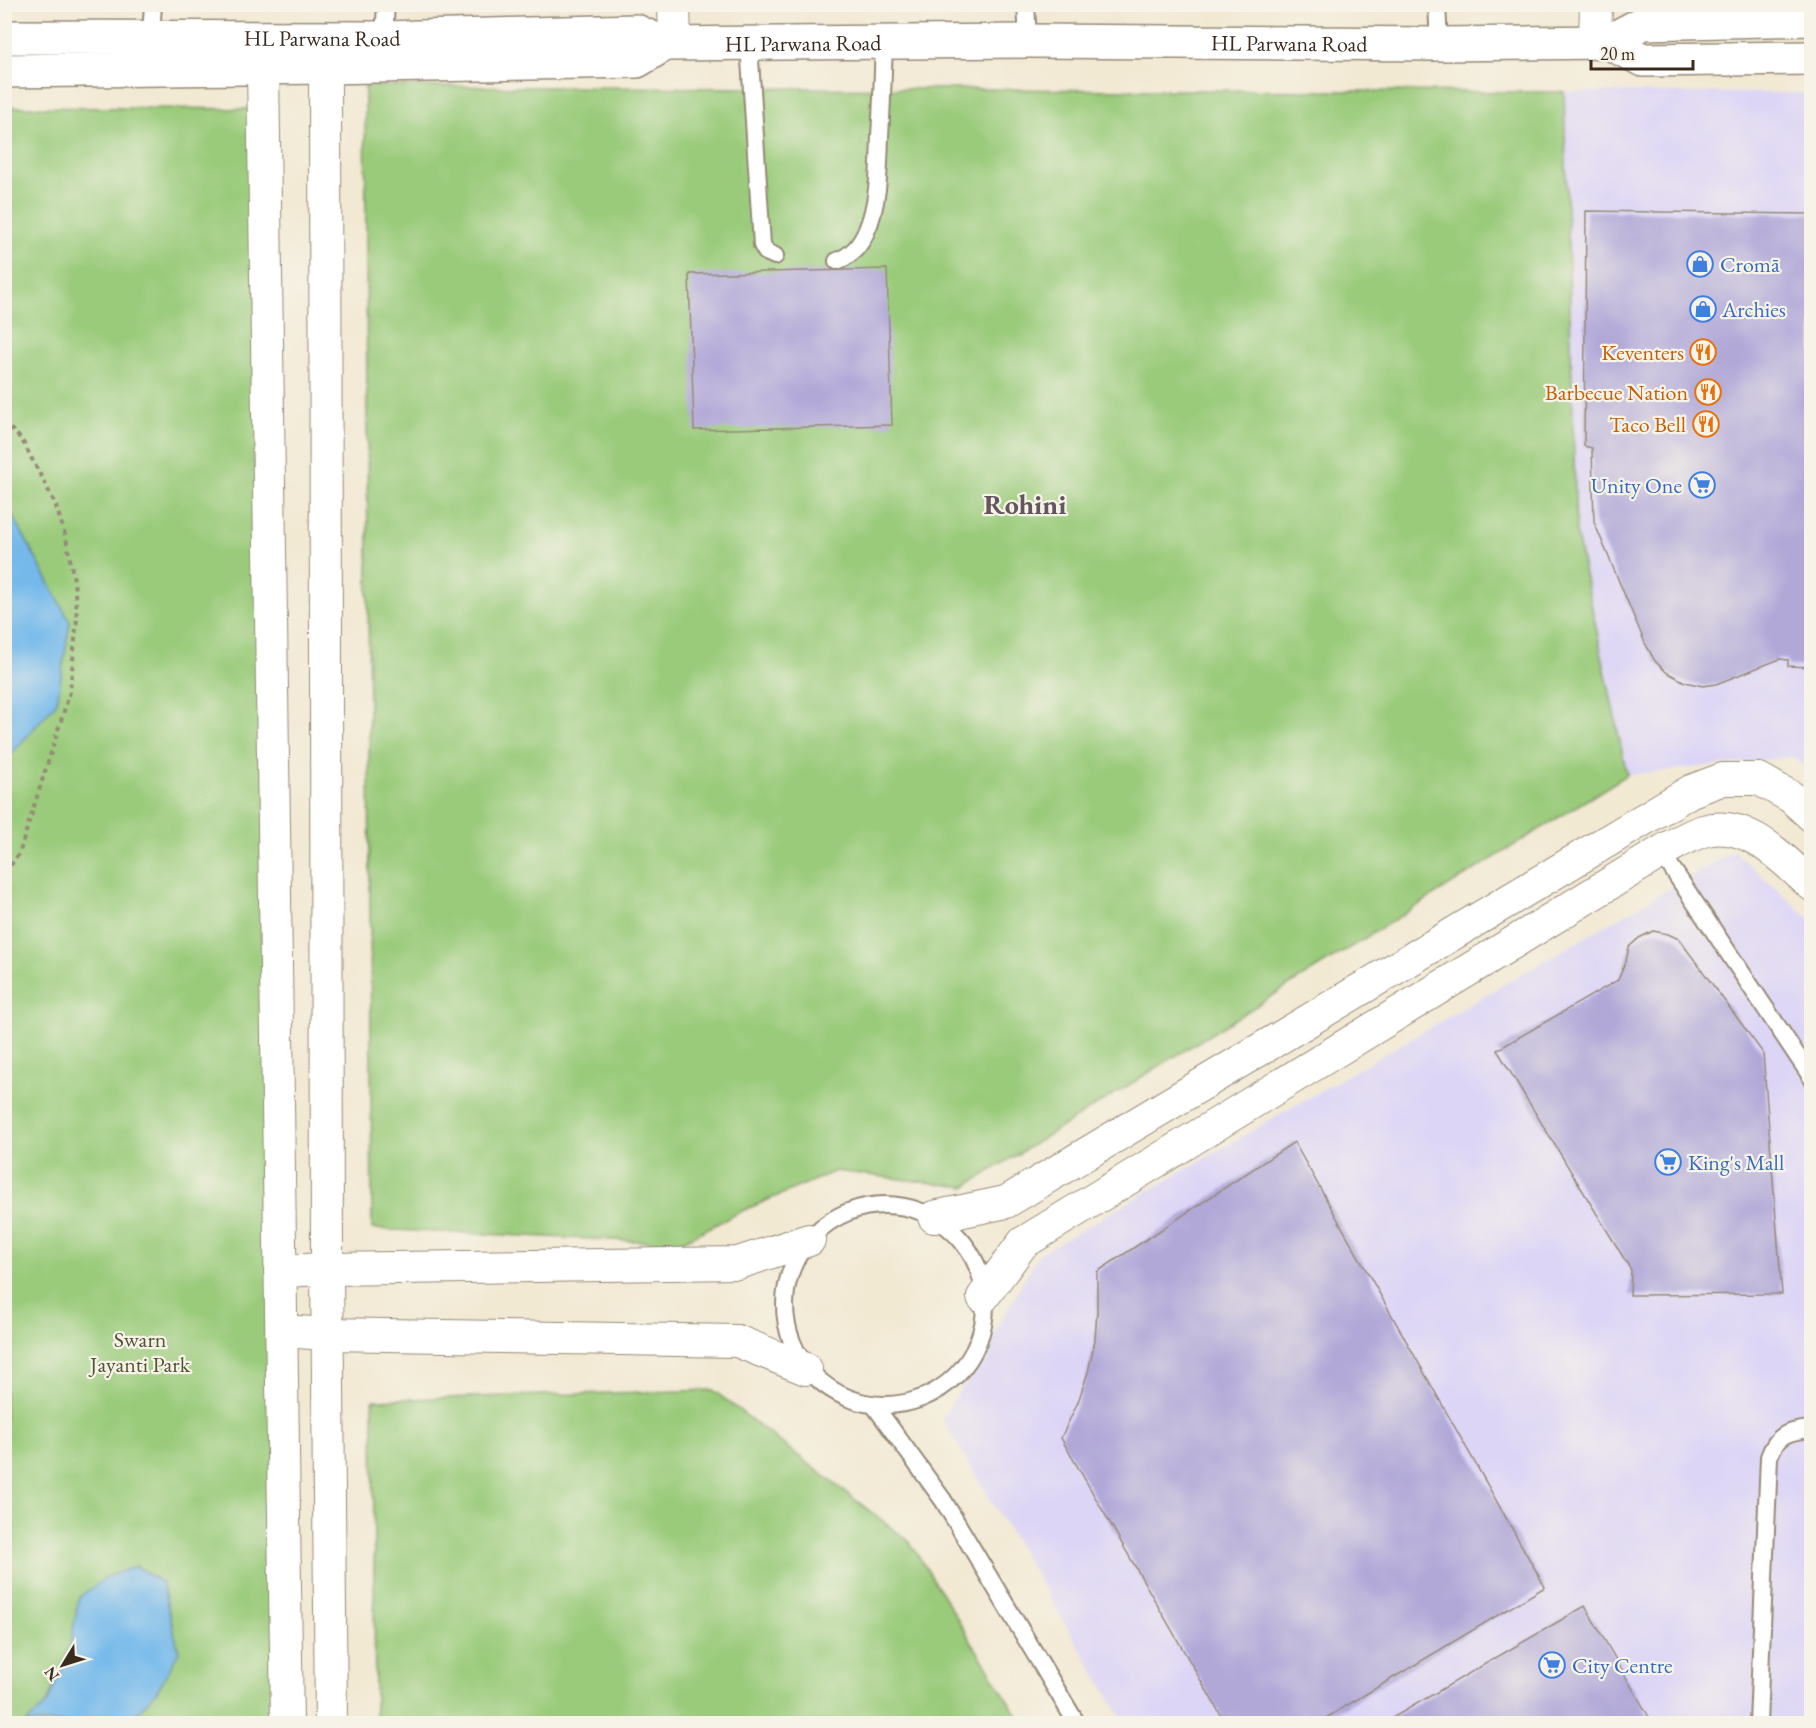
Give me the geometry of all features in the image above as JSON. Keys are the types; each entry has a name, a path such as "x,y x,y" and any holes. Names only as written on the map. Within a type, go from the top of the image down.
{"street":[{"path":"331,1724 327,1269 323,52 637,61 670,44 674,4"},
{"path":"1596,4 1601,42"},
{"name":"HL Parwana Road","path":"4,37 152,20 261,53 323,52 384,38 636,31 670,44 1028,41 1439,44 1601,42 1643,23 1812,19"},
{"name":"HL Parwana Road","path":"1601,42 1643,60 1812,58"},
{"path":"4,71 261,53 287,1724"},
{"path":"934,1217 1006,1202 1691,791 1723,779 1758,779 1791,797 1812,816"},
{"path":"983,1297 1023,1243 1661,852 1703,830 1731,829 1760,840 1812,885"},
{"path":"280,1271 738,1263 809,1240"},
{"path":"282,1331 328,1334 738,1341 806,1369"}],"lane":[{"path":"384,38 386,4"},
{"path":"1026,4 1028,41"},
{"path":"1437,4 1439,44"},
{"path":"837,261 850,255 857,248 867,231 876,197 884,42"},
{"path":"749,44 762,244 766,252 775,256"},
{"path":"1661,852 1807,1062 1812,1078"},
{"path":"895,1205 934,1217 964,1243 982,1280 985,1318 972,1356 947,1385 912,1403 874,1406 836,1393 806,1369 787,1332 784,1295 797,1255 809,1240 821,1227 853,1209 895,1205"},
{"path":"874,1406 943,1500 1077,1724"},
{"path":"1758,1724 1769,1457 1773,1444 1783,1434 1812,1429"}],"path":[{"path":"4,422 21,440 55,503 66,538 74,580 77,618 70,692 19,854 4,874"}],"shaded area":[{"name":"Unity One","path":"1564,92 1811,93 1811,772 1793,757 1627,775 1576,532"},
{"path":"1734,851 1811,920 1811,1723 1125,1723 942,1419 981,1357 1038,1255"}],"green space":[{"path":"365,86 1564,92 1576,532 1627,775 965,1187 836,1171 742,1211 679,1243 372,1229"},
{"name":"Swarn Jayanti Park","path":"5,107 270,109 276,1723 5,1724"},
{"path":"713,1390 910,1542 1022,1723 375,1723 373,1400"}],"water":[{"path":"5,505 70,622 57,702 5,759"},
{"path":"136,1566 162,1583 179,1652 157,1691 128,1723 26,1723 47,1704 70,1646 79,1597 109,1576"}],"building":[{"name":"Unity One","path":"1586,211 1812,214 1812,667 1788,666 1788,660 1780,659 1716,684 1703,686 1685,682 1666,672 1655,661 1645,643 1594,522 1592,448 1584,446"},
{"path":"887,269 892,425 694,430 689,274"},
{"name":"King's Mall","path":"1653,931 1679,939 1763,1053 1782,1294 1630,1295 1631,1270 1497,1050 1618,980 1629,947 1639,938"},
{"path":"1294,1142 1545,1587 1316,1724 1226,1724 1061,1438 1078,1402 1095,1340 1097,1272"},
{"name":"City Centre","path":"1585,1606 1653,1724 1382,1724"}],"place":[{"name":"Cromā","path":"1700,264"},
{"name":"Archies","path":"1703,309"},
{"name":"Keventers","path":"1703,352"},
{"name":"Barbecue Nation","path":"1708,392"},
{"name":"Taco Bell","path":"1706,424"},
{"name":"Unity One","path":"1702,485"},
{"name":"King's Mall","path":"1668,1162"},
{"name":"City Centre","path":"1552,1665"}],"district":[{"name":"Rohini","path":"1025,504"}]}
